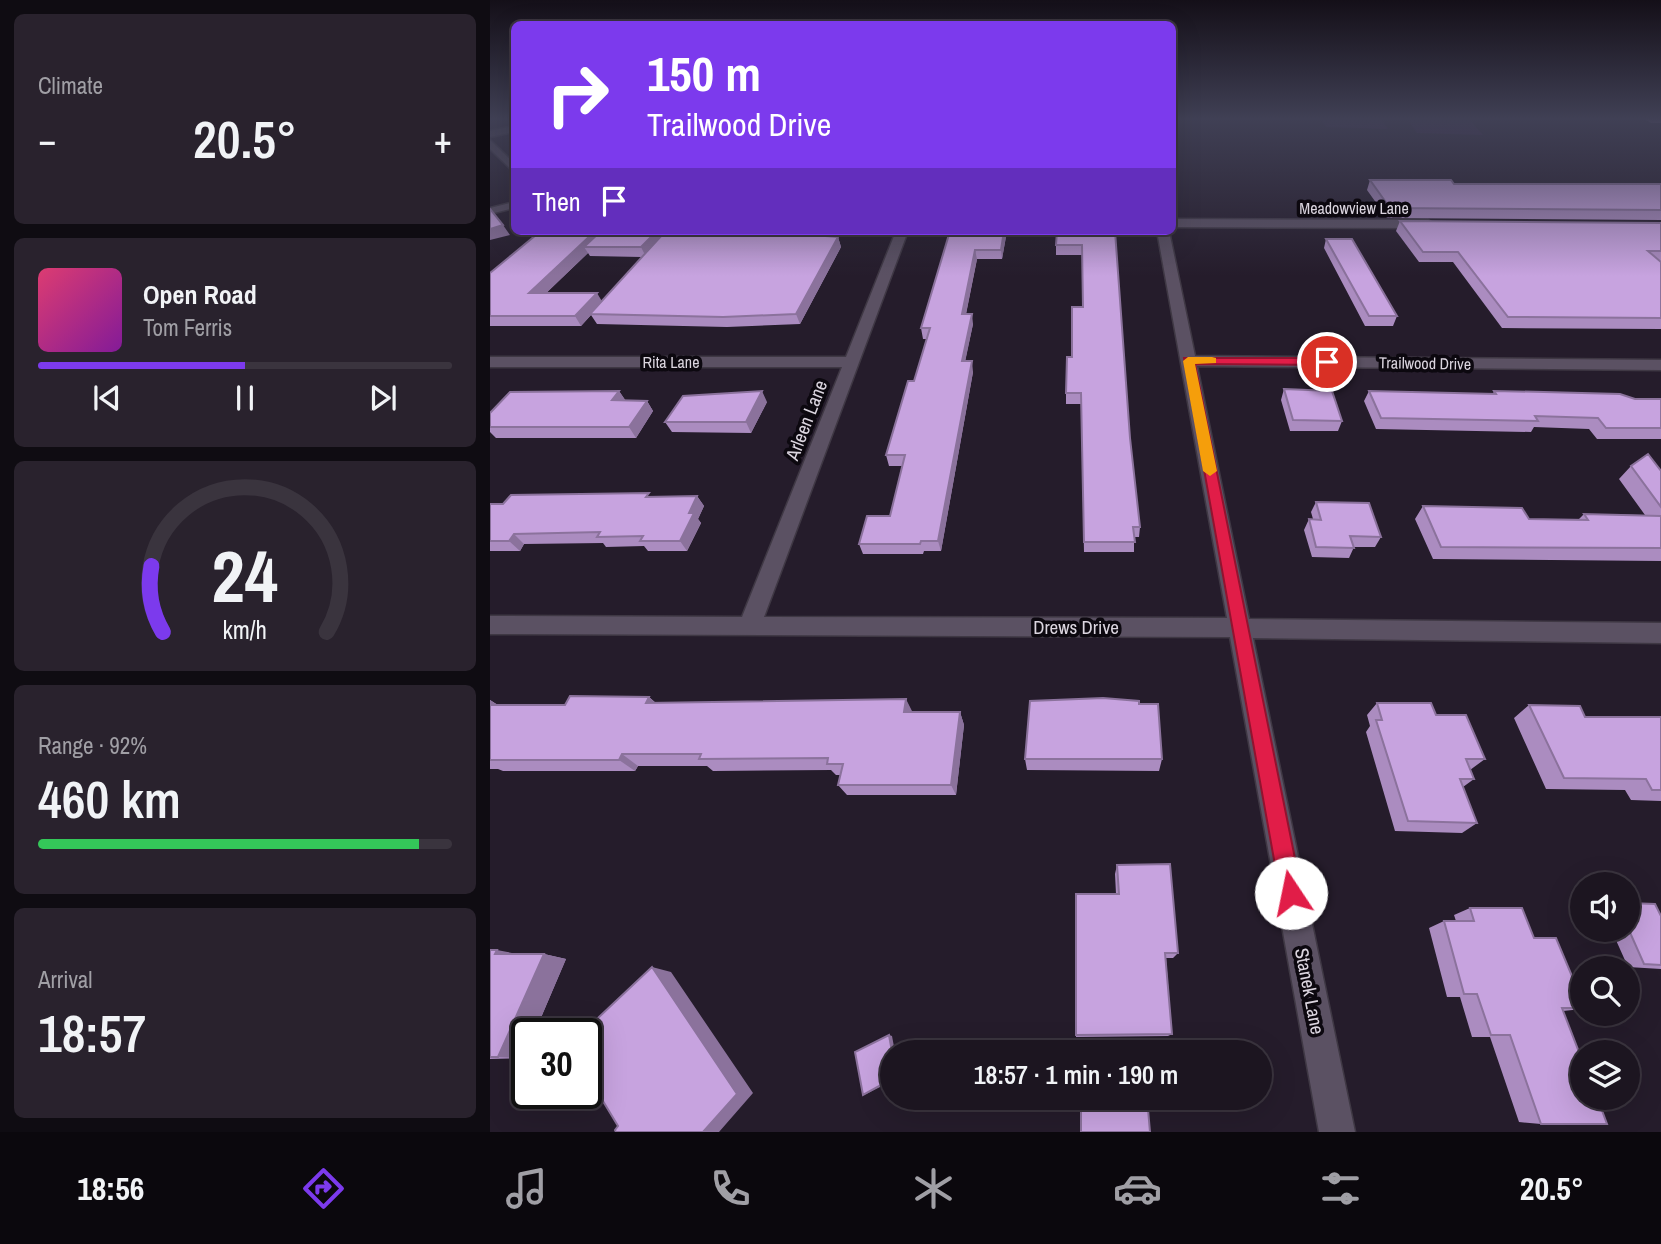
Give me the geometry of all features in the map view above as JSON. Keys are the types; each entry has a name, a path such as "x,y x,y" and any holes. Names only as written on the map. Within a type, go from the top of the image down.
{"street":[{"path":"490,211 511,206"},
{"name":"Meadowview Lane","path":"1176,223 1444,224"},
{"name":"Arleen Lane","path":"750,625 900,235"},
{"name":"Stanek Lane","path":"1164,235 1337,1132"},
{"name":"Trailwood Drive","path":"1188,361 1661,365"},
{"name":"Rita Lane","path":"490,362 851,362"},
{"name":"Drews Drive","path":"490,625 1240,628 1661,634"}],"building":[{"path":"1370,180 1451,180 1454,184 1661,184 1661,210 1390,208"},
{"path":"490,209 503,225 490,229"},
{"path":"1400,221 1661,223 1661,251 1648,251 1661,262 1661,318 1508,317 1458,252 1423,252"},
{"path":"536,235 591,235 529,293 597,293 575,316 490,316 490,273"},
{"path":"597,235 653,235 641,247 584,247"},
{"path":"662,235 838,237 796,314 723,317 590,314"},
{"path":"949,235 1003,235 1001,250 975,250 962,314 972,314 962,361 972,361 938,541 921,541 920,544 859,544 867,516 890,516 905,455 886,455 908,381 914,381 930,328 921,328"},
{"path":"1057,235 1115,235 1130,438 1140,527 1133,527 1135,542 1084,542 1081,393 1066,393 1067,357 1072,357 1072,307 1083,307 1082,245 1056,245"},
{"path":"1326,239 1352,239 1397,316 1369,316"},
{"path":"1284,389 1332,391 1342,421 1293,420"},
{"path":"619,391 612,400 647,401 629,427 490,427 490,413 510,392"},
{"path":"762,391 746,422 665,422 683,396"},
{"path":"1369,391 1620,394 1635,399 1661,399 1661,428 1606,428 1598,418 1535,416 1538,421 1381,418"},
{"path":"1648,454 1661,471 1661,507 1631,466"},
{"path":"649,493 646,497 697,496 689,513 694,513 680,541 640,541 643,536 597,537 600,532 514,534 509,541 490,541 490,504 503,504 511,495"},
{"path":"1316,502 1369,503 1381,537 1350,536 1354,548 1316,547 1309,519 1321,520"},
{"path":"1423,506 1522,508 1529,519 1588,520 1584,514 1661,516 1661,548 1441,547"},
{"path":"570,696 649,697 646,703 906,699 904,712 960,712 951,785 838,785 843,764 827,764 828,758 699,759 701,754 622,754 619,760 490,760 490,705 565,705"},
{"path":"1103,698 1158,704 1162,759 1025,759 1030,701"},
{"path":"1377,703 1431,703 1436,715 1466,715 1485,759 1466,759 1474,779 1460,779 1477,823 1408,821 1376,720 1382,720"},
{"path":"1529,705 1580,706 1585,717 1661,717 1661,790 1652,790 1646,779 1564,778"},
{"path":"1170,864 1178,953 1165,953 1172,1034 1076,1035 1076,894 1119,894 1117,865"},
{"path":"1640,903 1655,904 1661,916 1661,965 1644,964 1634,942 1640,942"},
{"path":"1470,908 1522,908 1534,938 1556,938 1570,971 1570,1008 1562,1008 1574,1040 1570,1040 1570,1110 1602,1110 1607,1124 1541,1124 1510,1035 1491,1035 1477,994 1464,994 1444,921 1474,921"},
{"path":"490,950 497,950 495,954 544,954 515,1018 511,1018 511,1028 498,1057 490,1057"},
{"path":"652,967 737,1094 703,1132 616,1132 618,1126 602,1100 602,1018 598,1018"},
{"path":"889,1035 890,1040 880,1040 880,1086 863,1095 855,1052"},
{"path":"1081,1110 1148,1110 1150,1132 1081,1132"}],"slow traffic":[{"path":"1210,471 1188,361 1212,361"}],"route":[{"path":"1291,893 1188,361 1327,362"}]}
